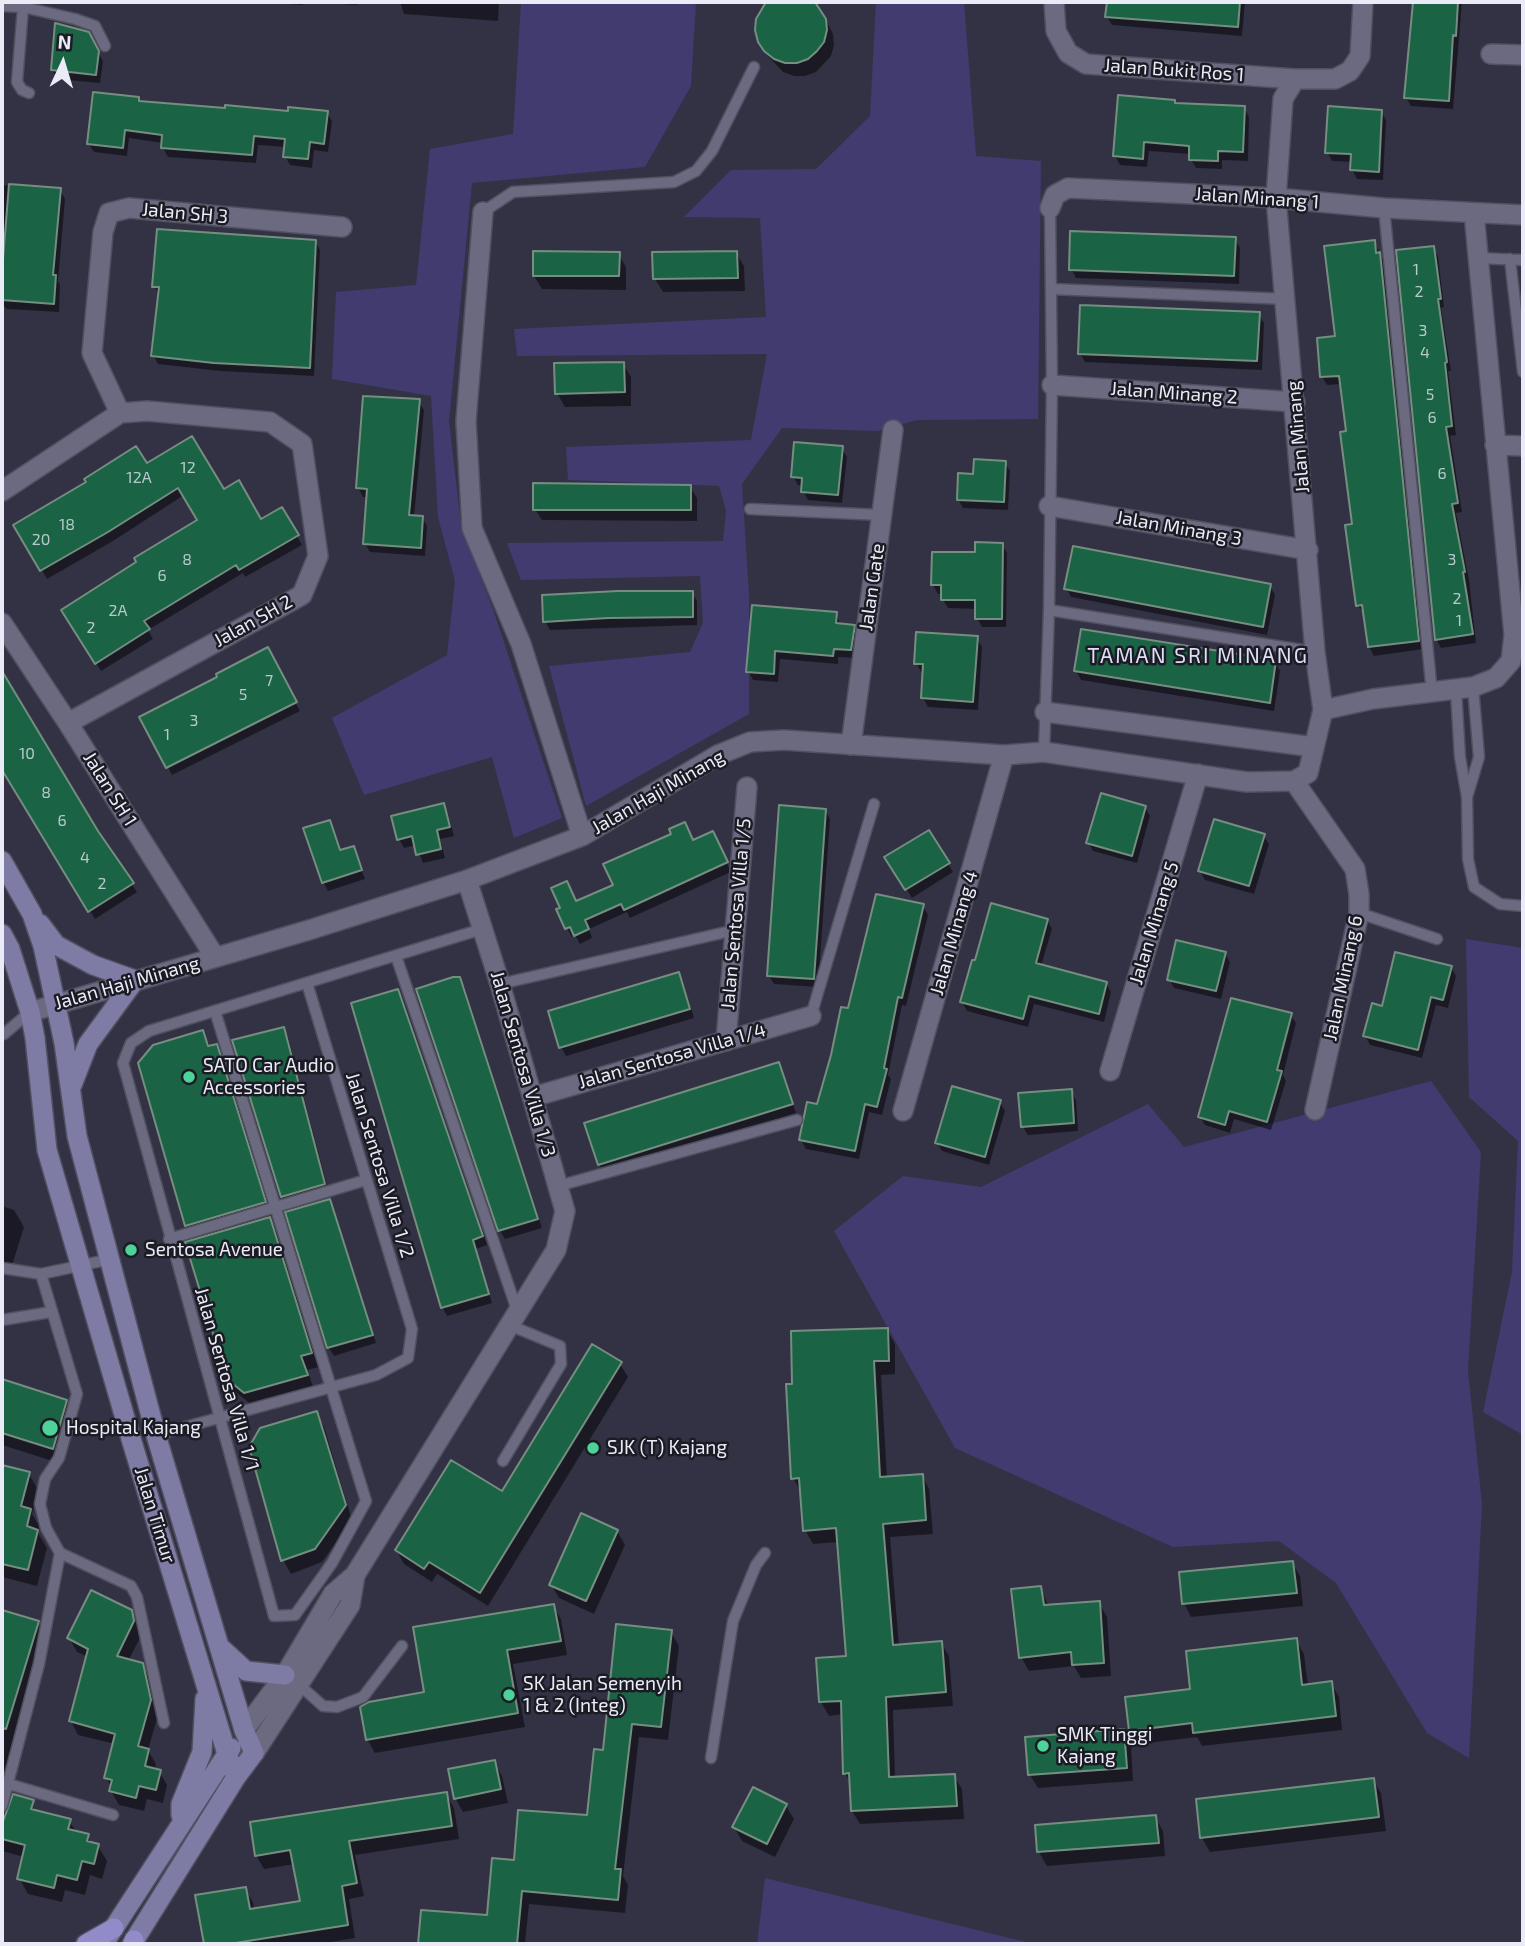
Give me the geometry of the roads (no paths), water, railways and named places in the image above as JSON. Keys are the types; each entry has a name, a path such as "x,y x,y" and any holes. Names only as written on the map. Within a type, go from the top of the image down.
{"main road":[{"name":"Jalan Timur","path":"2,862 32,914 43,946 57,1003 76,1136 156,1435 244,1730 254,1753"},
{"path":"32,914 56,945 93,965 135,980 88,1044 70,1093"},
{"name":"Jalan Timur","path":"2,934 10,949 30,1012 47,1150 236,1777"},
{"path":"219,1646 246,1671 292,1679"},
{"path":"180,1826 181,1804 202,1752 206,1684"},
{"path":"86,1944 109,1936 244,1730"},
{"path":"133,1943 236,1777 254,1753"}],"street":[{"name":"Jalan Bukit Ros 1","path":"1054,2 1056,31 1068,53 1086,64 1294,79 1335,79 1350,71 1360,56 1363,2"},
{"path":"1491,54 1523,55"},
{"name":"Jalan Minang","path":"1274,78 1283,99"},
{"name":"Jalan Minang","path":"1294,79 1283,99 1276,198 1296,402 1315,652 1323,710 1314,747 1301,777"},
{"name":"Jalan Minang 1","path":"1050,208 1055,195 1068,188 1276,198 1384,208 1523,215"},
{"name":"Jalan SH 3","path":"120,412 92,353 103,233 109,213 129,208 342,227"},
{"path":"483,212 466,421 472,528 521,644 582,836"},
{"path":"1323,710 1373,699 1464,689 1496,678 1511,660 1514,635 1474,213"},
{"name":"Jalan Minang 2","path":"1052,384 1296,402"},
{"name":"Jalan SH 2","path":"68,723 302,595 318,556 302,443 270,422 147,411 120,412"},
{"path":"2,491 120,412"},
{"name":"Jalan Gate","path":"851,745 893,430"},
{"path":"1495,445 1523,446"},
{"name":"Jalan Minang 3","path":"1049,506 1308,550"},
{"name":"Jalan SH 1","path":"2,624 68,723 215,957"},
{"path":"1045,712 1314,747"},
{"name":"Jalan Haji Minang","path":"30,1012 467,880 582,836 718,755 750,742 783,740 1004,755 1044,752 1247,782 1301,777"},
{"name":"Jalan Minang 4","path":"903,1111 1004,755"},
{"name":"Jalan Minang 5","path":"1110,1071 1198,774"},
{"name":"Jalan Minang 6","path":"1301,777 1355,869 1359,894 1359,913 1315,1110"},
{"name":"Jalan Sentosa Villa 1/5","path":"726,1041 747,787"},
{"name":"Jalan Sentosa Villa 1/3","path":"292,1679 333,1594 355,1575 556,1251 565,1211 500,984 467,880"},
{"name":"Jalan Sentosa Villa 1/4","path":"533,1097 811,1016"},
{"path":"244,1730 292,1679"},
{"path":"254,1753 292,1679"}],"lane":[{"path":"2,6 23,7 94,26 105,46"},
{"path":"23,7 17,82 22,90 29,93"},
{"path":"483,212 513,192 674,182 696,171 712,152 754,67"},
{"path":"1044,752 1052,384 1050,208"},
{"path":"1384,208 1432,693"},
{"path":"1478,258 1523,260"},
{"path":"1510,260 1523,369"},
{"path":"1051,289 1286,299"},
{"path":"750,509 882,515"},
{"path":"1049,610 1315,652"},
{"path":"1464,689 1479,757 1467,797"},
{"path":"1464,689 1460,757 1467,797 1468,859 1474,887 1500,904 1523,906"},
{"path":"811,1016 874,804"},
{"path":"1359,913 1437,939"},
{"path":"156,1435 330,1388 215,1011 482,929"},
{"path":"500,984 735,930"},
{"path":"396,956 514,1319 560,1346 561,1364 503,1461"},
{"name":"Jalan Sentosa Villa 1/2","path":"306,983 412,1329 408,1358 376,1375 330,1388"},
{"name":"Jalan Sentosa Villa 1/1","path":"215,1011 149,1031 131,1043 123,1063 274,1616 295,1615 332,1563 366,1501 330,1388"},
{"path":"2,1034 30,1012"},
{"path":"558,1186 797,1120"},
{"path":"169,1239 366,1180"},
{"path":"2,1268 41,1274 110,1259"},
{"path":"41,1274 75,1386 76,1401 59,1458 45,1479 40,1504 46,1528 60,1552 131,1586 137,1597 164,1723"},
{"path":"2,1320 51,1312"},
{"path":"2,1805 5,1782 38,1664 60,1552"},
{"path":"711,1758 733,1621 755,1564 765,1553"},
{"path":"292,1679 323,1706 337,1707 363,1697 402,1646"},
{"path":"5,1782 113,1815"}],"place":[{"name":"SATO Car Audio Accessories","path":"189,1077"},
{"name":"Sentosa Avenue","path":"131,1250"},
{"name":"Hospital Kajang","path":"50,1428"},
{"name":"SJK (T) Kajang","path":"593,1448"},
{"name":"SK Jalan Semenyih 1 & 2 (Integ)","path":"509,1695"},
{"name":"SMK Tinggi Kajang","path":"1043,1746"}],"district":[{"name":"TAMAN SRI MINANG","path":"1198,656"}]}
